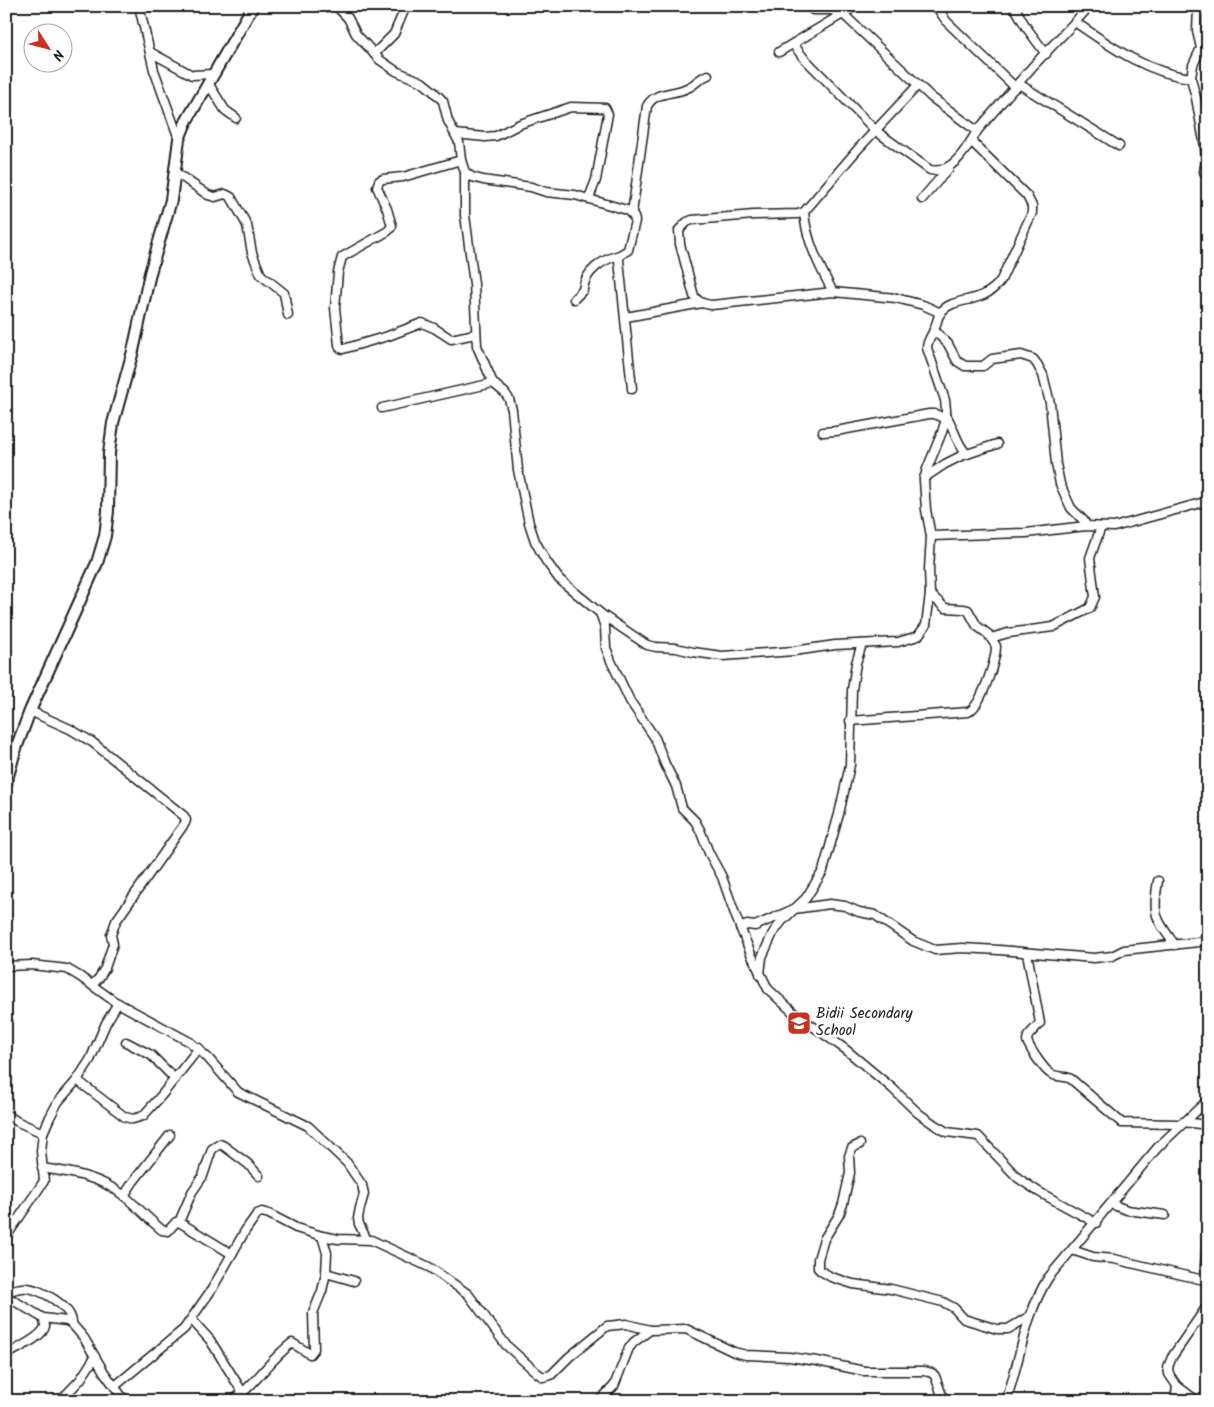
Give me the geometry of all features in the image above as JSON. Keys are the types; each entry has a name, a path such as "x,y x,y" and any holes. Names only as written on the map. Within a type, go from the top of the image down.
{"main road":[{"path":"6,783 15,750 30,711 97,563 105,536 108,511 109,452 113,423 133,351 150,273 171,200 179,139 186,122 253,6"}],"street":[{"path":"139,6 154,70 179,139"},
{"path":"336,6 348,18 354,32 374,54 396,71 422,82 443,101 448,121 461,150 461,160 465,172 465,215 474,284 476,334 479,353 493,383 505,393 510,404 518,470 530,523 540,552 559,578 600,612 647,645 656,648 676,648 722,656 786,652 836,645 898,642 918,636 926,625 930,594 931,536 926,510 924,478 946,417 945,400 927,348 927,342 941,312 946,307 985,296 997,287 1032,213 1032,206 1027,196 971,141"},
{"path":"374,54 394,34 406,6"},
{"path":"809,6 813,10 831,10 843,14 931,97 977,131"},
{"path":"780,52 856,6"},
{"path":"936,6 947,22 1017,86 1119,146"},
{"path":"1014,6 1026,27 1046,54"},
{"path":"922,199 951,166 977,131 1090,6"},
{"path":"1198,6 1197,31 1201,48 1192,65 1190,78 1196,98 1205,147 1206,160 1204,172"},
{"path":"1075,22 1134,60 1168,74 1190,78"},
{"path":"793,44 803,57 876,131 930,170 939,171 951,166"},
{"path":"150,52 192,75 211,79 225,110 236,118"},
{"path":"574,299 583,290 583,283 589,273 613,257 628,250 634,228 635,220 632,213 649,102 653,97 685,89 700,78 708,75"},
{"path":"702,303 694,296 687,274 680,244 679,230 682,226 692,220 798,214 804,212 858,149 918,85"},
{"path":"455,134 485,137 496,136 520,124 571,107 605,108 608,114 607,122 596,180 589,198"},
{"path":"461,160 403,177 379,181 377,187 387,208 392,226 388,231 342,257 338,272 335,317 339,345 343,349 388,336 422,323 434,328 451,340 476,334"},
{"path":"175,172 208,195 214,197 225,194 231,197 248,225 252,253 261,275 284,293 288,315"},
{"path":"465,172 483,180 589,198 632,213"},
{"path":"804,212 805,222 816,255 833,292"},
{"path":"620,255 632,389"},
{"path":"626,317 702,303 712,305 833,292 896,298 941,312"},
{"path":"934,330 944,338 957,361 965,366 983,366 992,359 1021,355 1033,359 1037,364 1047,388 1060,484 1071,508 1084,521 1086,526"},
{"path":"382,408 493,383"},
{"path":"823,432 845,430 935,414 946,417 957,435 959,445 967,454"},
{"path":"924,478 945,464 997,444"},
{"path":"931,536 1026,532 1086,526 1114,527 1208,502"},
{"path":"991,638 1008,633 1053,626 1090,608 1095,597 1090,558 1101,527"},
{"path":"850,721 971,711 977,703 993,668 996,646 991,638 977,626 968,610 945,608 930,594"},
{"path":"600,612 605,628 606,648 611,661 630,701 655,738 676,786 682,808 695,821 700,830 709,853 722,877 740,928 760,974 773,995 794,1013 846,1048 918,1113 947,1132 978,1136 1023,1181 1039,1192 1096,1223"},
{"path":"760,974 762,957 772,933 806,898 823,871 850,765 852,684 858,653 862,644"},
{"path":"30,711 70,728 92,742 186,820 116,921 111,935 113,944 106,968 100,978 92,985"},
{"path":"1158,881 1156,917 1175,946"},
{"path":"740,928 747,925 755,926 794,909 830,904 845,906 859,912 878,916 913,941 935,950 962,948 1094,958 1112,956 1124,950 1208,941"},
{"path":"1028,953 1040,1023 1028,1036 1026,1042 1046,1070 1054,1076 1067,1076 1122,1123 1208,1125"},
{"path":"6,966 59,966 79,976 118,1003 198,1048 238,1092 308,1126 348,1164 364,1190 358,1213 359,1224 366,1238"},
{"path":"6,1237 42,1185 44,1178 41,1151 44,1133 58,1102 90,1060 106,1023 118,1003"},
{"path":"126,1042 151,1055 175,1078"},
{"path":"76,1080 125,1116 133,1119 143,1116 198,1048"},
{"path":"1006,1401 1030,1316 1048,1278 1158,1147 1208,1100"},
{"path":"6,1114 18,1122 44,1133"},
{"path":"124,1196 170,1136"},
{"path":"42,1168 94,1179 124,1196 162,1230 168,1231 176,1222 179,1222 192,1192 203,1176 212,1149 216,1146 220,1144 224,1146 248,1164 259,1176"},
{"path":"860,1144 852,1148 849,1156 850,1173 843,1204 839,1215 824,1239 818,1259 820,1271 831,1277 853,1284 890,1289 943,1302 951,1305 964,1319 997,1329 1008,1328 1030,1316"},
{"path":"1111,1204 1127,1210 1165,1215"},
{"path":"115,1386 184,1329 192,1320 252,1221 257,1214 262,1212 296,1228 322,1236 338,1239 366,1238 429,1267 463,1289 506,1345 543,1377 551,1375 569,1357 607,1326 626,1324 650,1330 686,1328 734,1352 746,1355 789,1357 864,1371 925,1371 935,1376 944,1401"},
{"path":"179,1222 232,1254"},
{"path":"1072,1250 1097,1258 1114,1259 1206,1280 1208,1226"},
{"path":"232,1401 244,1393 263,1370 292,1343 310,1354 314,1349 313,1313 322,1291 326,1274 327,1253 322,1236"},
{"path":"326,1274 354,1281"},
{"path":"6,1292 22,1288 42,1293 52,1298 70,1313 72,1324"},
{"path":"6,1296 43,1318 67,1321 72,1324 84,1338 125,1401"},
{"path":"1197,1401 1177,1386 1169,1374 1169,1362 1208,1305"},
{"path":"6,1355 41,1333 44,1326 43,1318"},
{"path":"192,1320 210,1340 244,1393"},
{"path":"598,1401 614,1386 629,1348 650,1330"},
{"path":"60,1401 80,1380 95,1357"},
{"path":"1175,1401 1177,1386"}],"place":[{"name":"Bidii Secondary School","path":"799,1023"}]}
